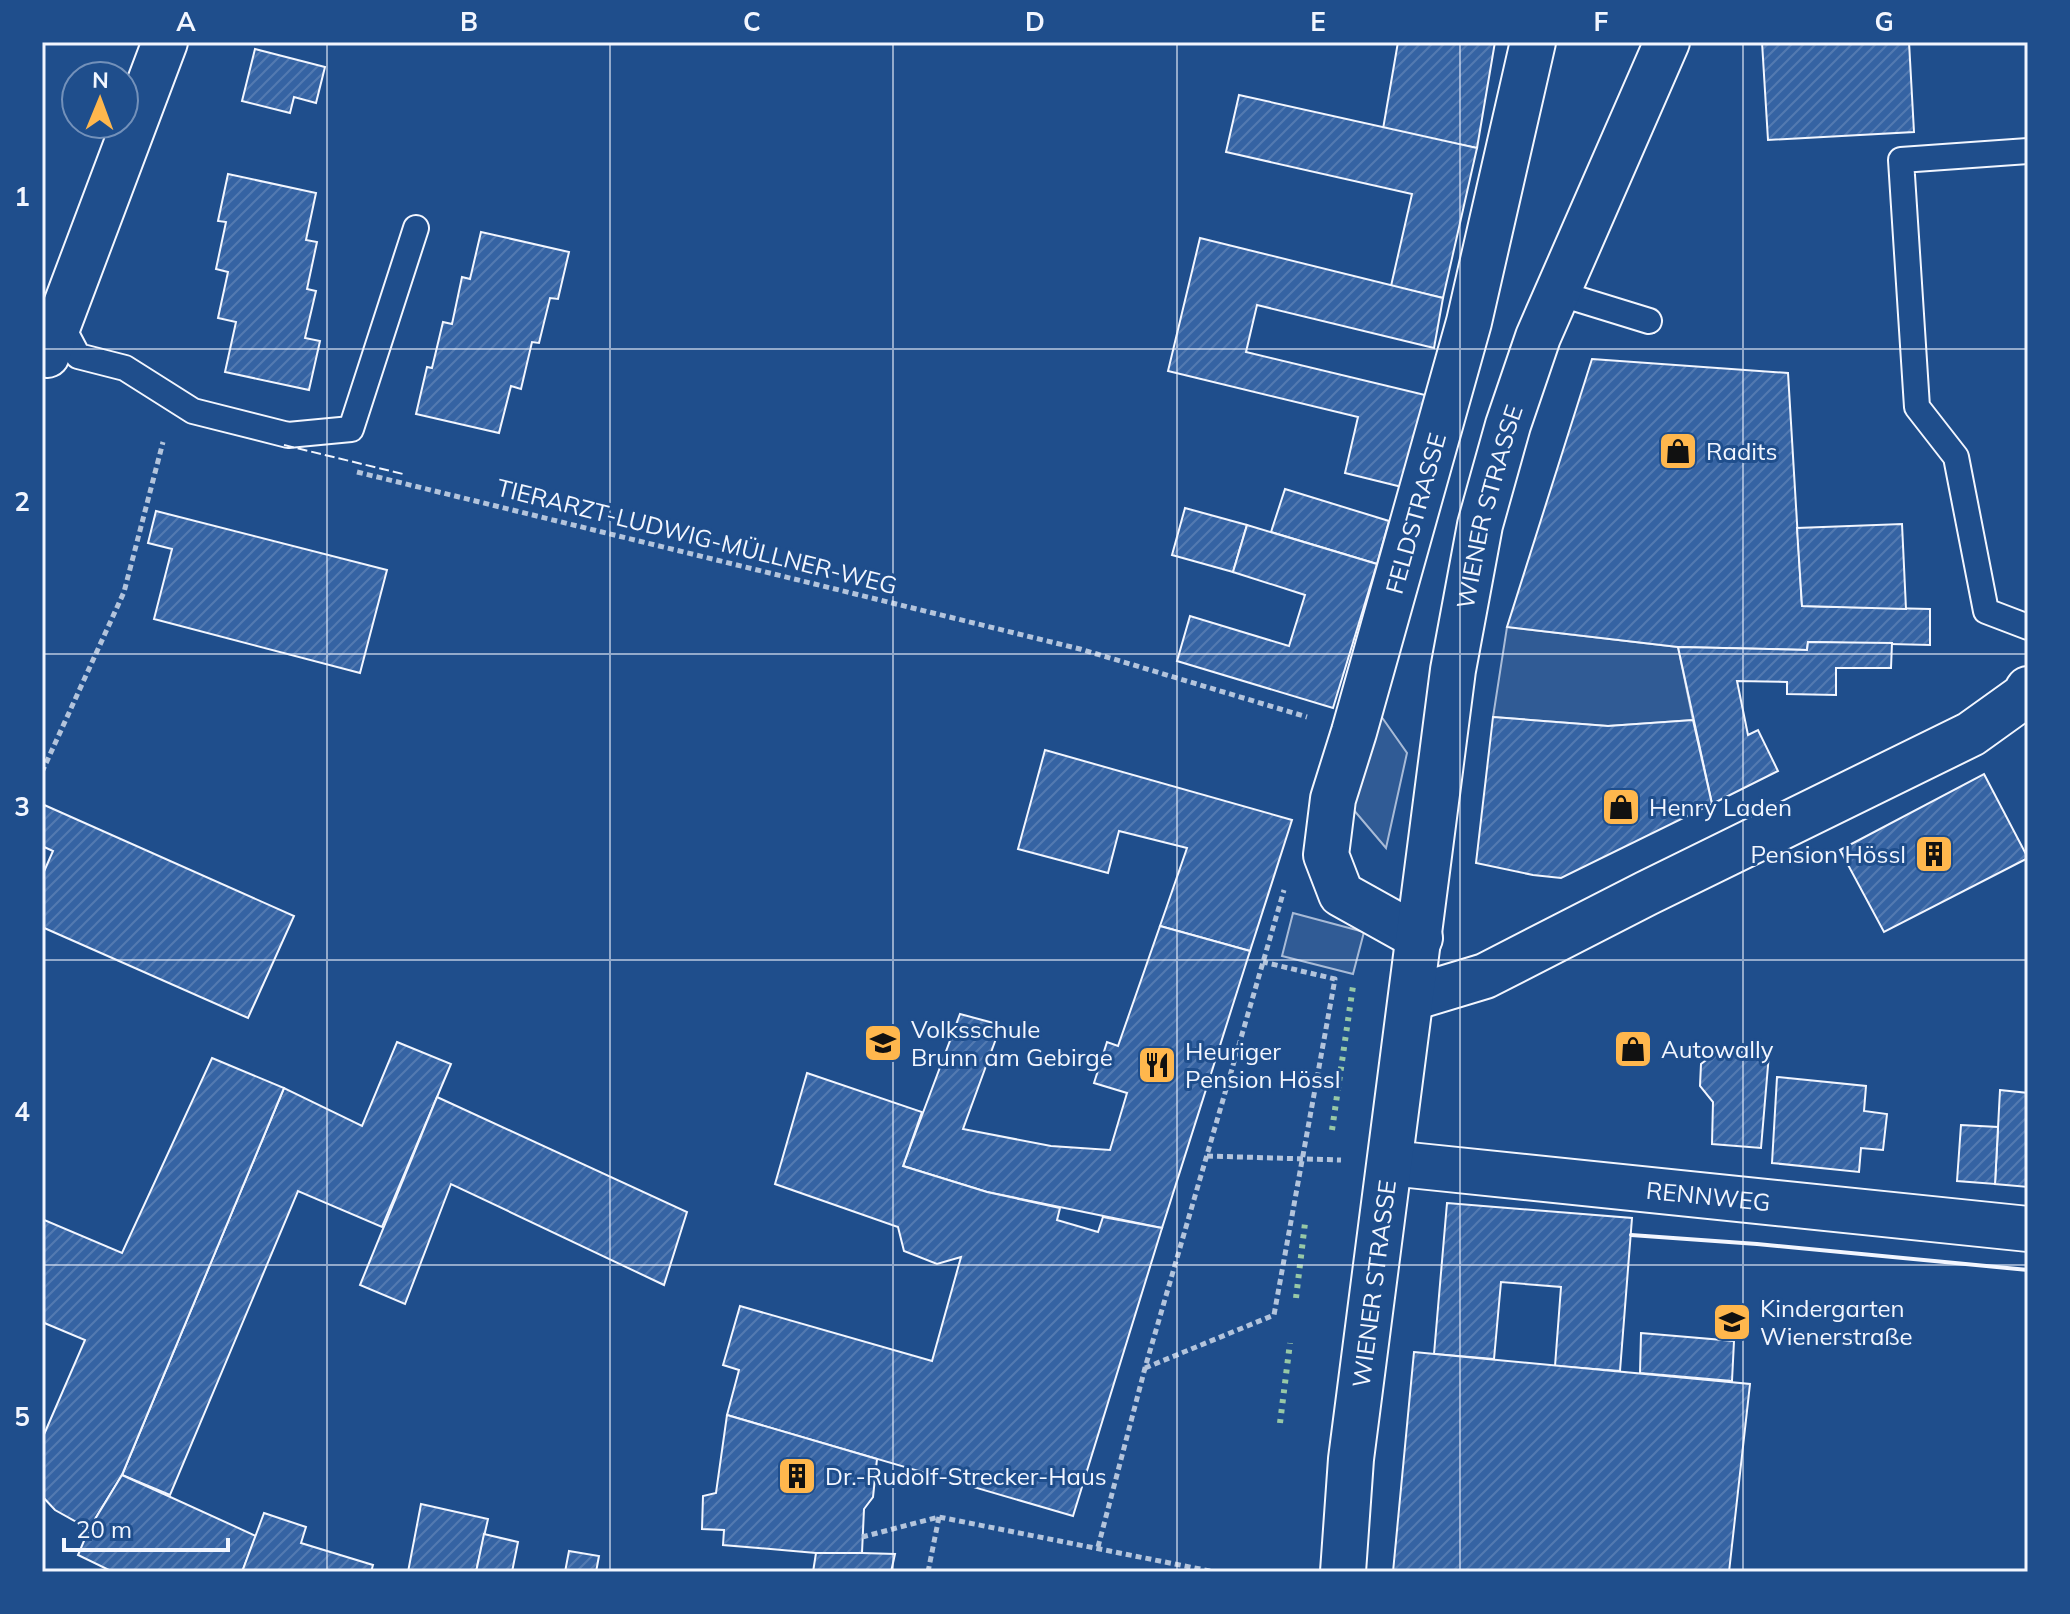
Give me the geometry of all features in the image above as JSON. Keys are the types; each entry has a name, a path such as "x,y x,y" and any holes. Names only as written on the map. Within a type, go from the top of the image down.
{"street":[{"path":"53,338 165,42"},
{"name":"FELDSTRASSE","path":"1420,938 1341,894 1326,855 1333,799 1469,322 1533,42"},
{"name":"WIENER STRASSE","path":"1343,1572 1351,1459 1453,670 1480,525 1508,425 1538,337 1667,42"},
{"path":"1412,998 1485,976 1971,734 2026,693"},
{"name":"RENNWEG","path":"1390,1163 2028,1229"}],"lane":[{"path":"2028,151 1901,160 1917,407 1956,457 1986,611 2028,627"},
{"path":"53,338 78,356 125,368 193,411 288,435 351,429 416,228"},
{"path":"1558,293 1649,321"}],"path":[{"path":"42,772 124,592 164,440"},
{"name":"TIERARZT-LUDWIG-MÜLLNER-WEG","path":"353,471 1080,649 1354,732"},
{"path":"1098,1547 1145,1368 1284,887"},
{"path":"1145,1368 1274,1315 1335,979 1263,962"},
{"path":"1207,1156 1390,1163"},
{"path":"928,1572 939,1517"},
{"path":"862,1537 939,1517 1215,1572"}],"shaded area":[{"path":"1507,627 1678,647 1693,720 1608,726 1493,717"},
{"path":"1381,716 1407,753 1386,848 1352,808"},
{"path":"1293,913 1364,932 1353,974 1282,956"}],"building":[{"path":"1398,42 1495,42 1477,148 1383,129"},
{"path":"1762,42 1909,42 1914,132 1768,140"},
{"path":"255,49 325,67 316,103 294,97 290,113 242,101"},
{"path":"1239,95 1477,148 1443,298 1391,286 1412,194 1226,152"},
{"path":"228,174 316,193 306,240 317,242 307,289 316,291 305,338 320,341 309,390 225,372 236,322 218,318 228,272 216,269 226,222 218,221"},
{"path":"481,232 569,252 558,299 550,298 539,343 532,342 521,389 511,386 499,433 416,414 427,367 432,368 443,322 452,324 462,277 470,279"},
{"path":"1200,238 1443,298 1434,348 1257,305 1246,352 1425,395 1402,487 1345,473 1358,417 1168,371"},
{"name":"Radits","path":"1592,359 1788,373 1802,606 1930,609 1930,645 1808,642 1807,650 1678,647 1507,627"},
{"path":"1285,489 1389,521 1377,564 1271,532"},
{"path":"1185,508 1247,525 1233,572 1172,555"},
{"path":"156,511 387,570 360,673 154,619 172,549 148,543"},
{"path":"1902,524 1906,609 1802,606 1797,528"},
{"path":"1247,525 1377,564 1333,708 1177,661 1190,616 1289,646 1305,595 1233,572"},
{"path":"1808,642 1892,643 1891,668 1836,668 1836,695 1787,694 1787,682 1737,681 1748,735 1758,730 1778,771 1712,804 1678,647 1807,650"},
{"path":"1493,717 1608,726 1693,720 1712,804 1561,878 1476,863"},
{"path":"1045,750 1292,820 1250,951 1160,926 1187,848 1119,831 1108,873 1018,849"},
{"name":"Pension Hössl","path":"1984,774 2028,858 1884,932 1840,850"},
{"path":"42,804 294,916 248,1018 42,927 42,876 53,851 42,846"},
{"name":"Heuriger Pension Hössl","path":"1160,926 1250,951 1162,1228 987,1192 903,1166 960,1014 1001,1025 963,1129 1051,1146 1110,1150 1127,1093 1094,1083 1107,1042 1118,1046"},
{"path":"397,1042 451,1064 382,1227 298,1191 170,1495 122,1475 284,1088 362,1126"},
{"path":"1718,1051 1769,1054 1761,1148 1712,1144 1713,1102 1700,1086 1701,1064"},
{"path":"212,1058 284,1088 122,1475 89,1529 55,1510 42,1496 42,1439 85,1340 42,1322 42,1219 122,1253"},
{"path":"807,1073 922,1112 903,1166 987,1192 1060,1208 1057,1220 1098,1232 1103,1217 1162,1228 1073,1516 727,1415 739,1370 723,1365 740,1306 932,1361 961,1257 937,1264 904,1251 898,1227 775,1184"},
{"path":"1777,1077 1866,1086 1864,1111 1887,1114 1883,1150 1861,1148 1859,1172 1772,1163"},
{"path":"2000,1090 2028,1093 2028,1187 1995,1184"},
{"path":"437,1097 687,1212 664,1285 451,1184 405,1304 360,1285"},
{"path":"1961,1125 1998,1127 1995,1184 1957,1181"},
{"path":"1447,1203 1632,1218 1620,1371 1555,1366 1561,1287 1501,1282 1494,1359 1434,1354"},
{"path":"1641,1333 1734,1341 1732,1381 1640,1373"},
{"path":"1414,1352 1750,1384 1729,1572 1393,1572"},
{"name":"Dr.-Rudolf-Strecker-Haus","path":"727,1415 877,1459 873,1497 864,1509 862,1553 816,1553 723,1545 724,1530 702,1529 703,1496 716,1493"},
{"path":"122,1475 256,1536 242,1572 113,1572 78,1555 89,1529"},
{"path":"421,1504 488,1519 476,1572 408,1572"},
{"path":"264,1513 306,1527 301,1543 373,1565 371,1572 242,1572"},
{"path":"484,1534 518,1542 512,1572 476,1572"},
{"path":"569,1551 599,1556 596,1572 565,1572"},
{"path":"816,1553 895,1554 891,1572 813,1572"}],"hedge":[{"path":"1332,1130 1353,986"},
{"path":"1296,1298 1305,1223"},
{"path":"1280,1423 1290,1343"}],"fence":[{"path":"284,445 403,474"}],"wall":[{"path":"1631,1235 2028,1270"}],"place":[{"name":"Radits","path":"1678,451"},
{"name":"Henry Laden","path":"1621,807"},
{"name":"Pension Hössl","path":"1934,854"},
{"name":"Volksschule Brunn am Gebirge","path":"883,1043"},
{"name":"Autowally","path":"1633,1049"},
{"name":"Heuriger Pension Hössl","path":"1157,1065"},
{"name":"Kindergarten Wienerstraße","path":"1732,1322"},
{"name":"Dr.-Rudolf-Strecker-Haus","path":"797,1476"}]}
